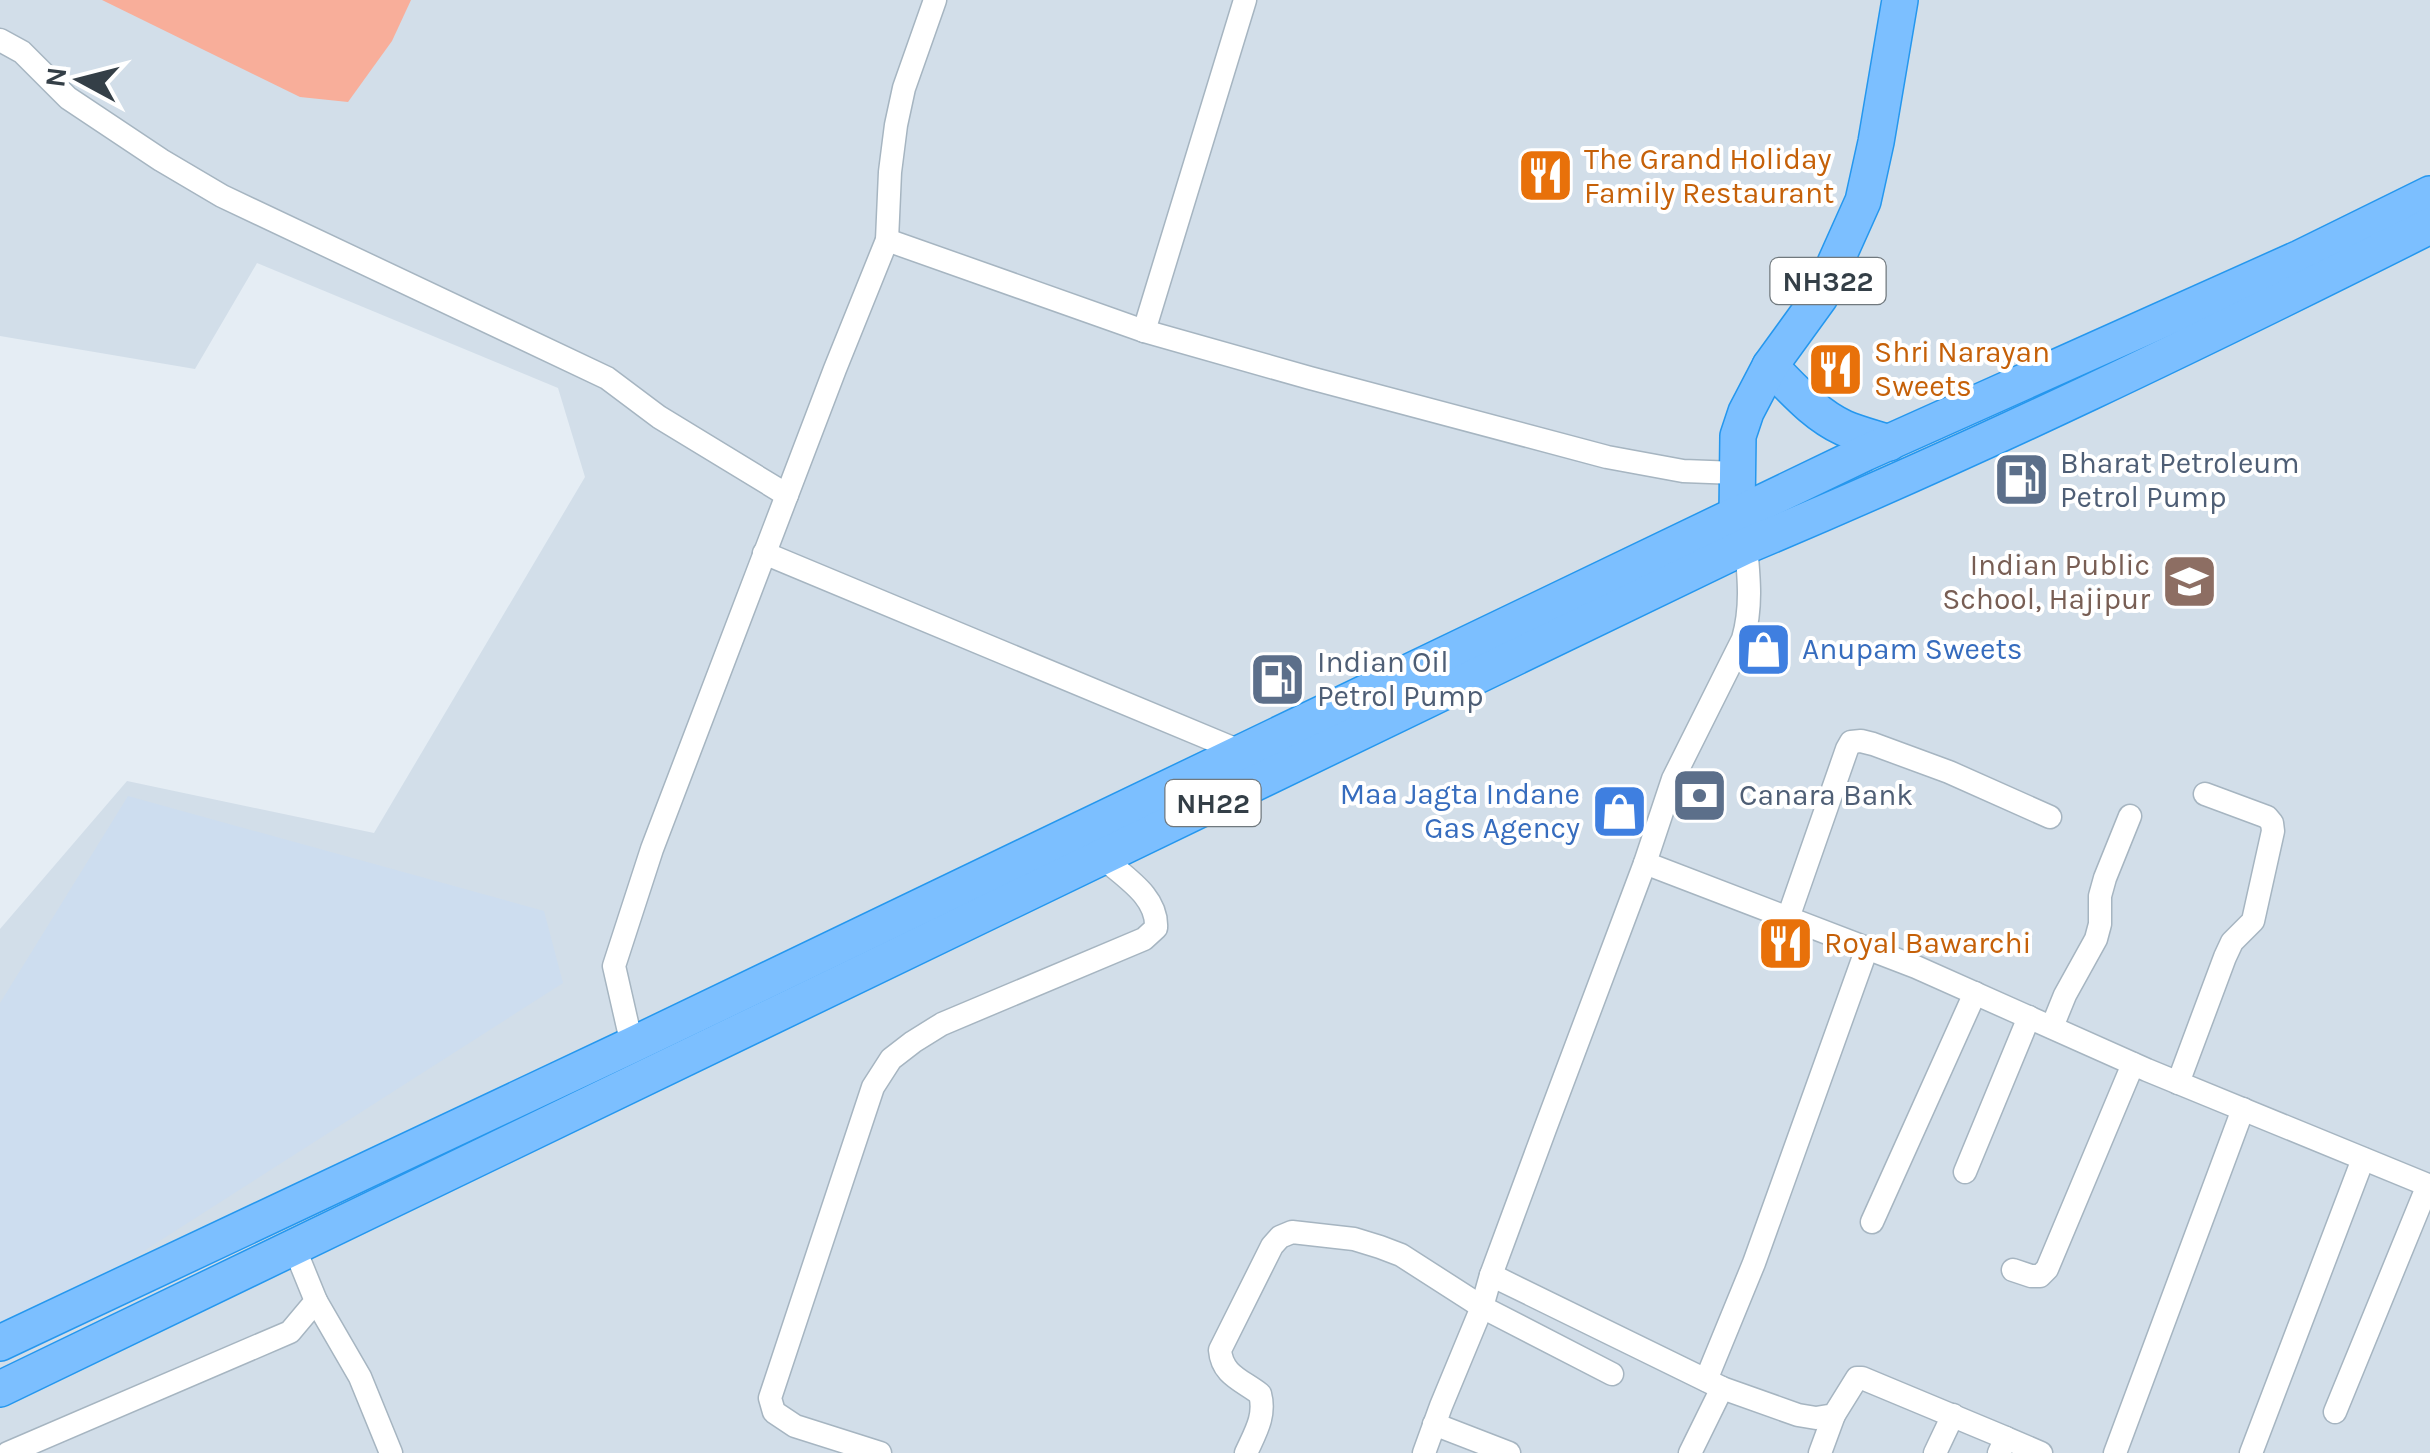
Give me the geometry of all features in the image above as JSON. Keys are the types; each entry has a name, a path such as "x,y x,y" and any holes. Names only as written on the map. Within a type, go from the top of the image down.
{"highway":[{"name":"NH322","path":"1742,530 1738,436 1770,366 1820,297 1862,201 1900,0"},
{"name":"NH22","path":"0,1389 1102,857 1742,530 1890,442 2300,258 2430,194"},
{"name":"NH22","path":"0,1343 1242,752 1742,530 1873,493 2430,226"},
{"path":"1770,366 1827,418 1846,429 1890,442"}],"street":[{"path":"632,1044 614,966 652,849 834,369 887,240 896,125 904,88 935,0"},
{"path":"1144,331 1245,0"},
{"path":"0,40 22,52 68,98 207,187 606,378 659,418 786,495"},
{"path":"887,240 1144,331 1607,457 1683,471 1737,473"},
{"path":"1424,1453 1482,1307 1681,760 1743,639 1750,596 1742,530"},
{"path":"764,553 1242,752"},
{"path":"1788,918 1851,742 1873,744 2050,817"},
{"path":"2178,1083 2225,957 2232,942 2253,921 2273,830 2267,818 2205,794"},
{"path":"2052,1027 2096,939 2104,878 2130,816"},
{"path":"880,1453 796,1426 774,1412 770,1398 873,1087 891,1059 942,1024 1144,939 1156,928 1157,915 1149,899 1102,857"},
{"path":"1645,864 1867,948 2132,1064 2429,1185 2334,1412"},
{"path":"1690,1453 1867,948"},
{"path":"1872,1222 1975,993"},
{"path":"1965,1172 2028,1017"},
{"path":"2013,1270 2040,1276 2046,1269 2132,1064"},
{"path":"2115,1453 2244,1110"},
{"path":"2252,1453 2364,1159"},
{"path":"1246,1453 1261,1419 1260,1394 1230,1375 1221,1362 1220,1350 1272,1246 1292,1232 1354,1239 1401,1255 1482,1307 1612,1374"},
{"path":"294,1246 316,1301 360,1377 391,1453"},
{"path":"1491,1276 1714,1384 1798,1415 1834,1415"},
{"path":"8,1453 290,1332 316,1301"},
{"path":"1820,1453 1834,1415 1857,1378 1952,1415 2002,1445 2041,1453"},
{"path":"1935,1453 1952,1415"},
{"path":"1434,1424 1509,1453"}],"shaded area":[{"path":"0,0 2430,0 2430,1453 0,1453 0,929 127,781 374,833 585,477 558,388 257,263 195,369 0,336"},
{"path":"102,0 411,0 392,41 348,102 300,97"},
{"path":"128,796 544,911 563,983 0,1343 0,1003"}],"place":[{"name":"The Grand Holiday Family Restaurant","path":"1545,176"},
{"name":"Shri Narayan Sweets","path":"1835,369"},
{"name":"Bharat Petroleum Petrol Pump","path":"2021,480"},
{"name":"Indian Public School, Hajipur","path":"2189,582"},
{"name":"Anupam Sweets","path":"1763,649"},
{"name":"Indian Oil Petrol Pump","path":"1278,679"},
{"name":"Canara Bank","path":"1700,795"},
{"name":"Maa Jagta Indane Gas Agency","path":"1619,811"},
{"name":"Royal Bawarchi","path":"1785,943"}]}
